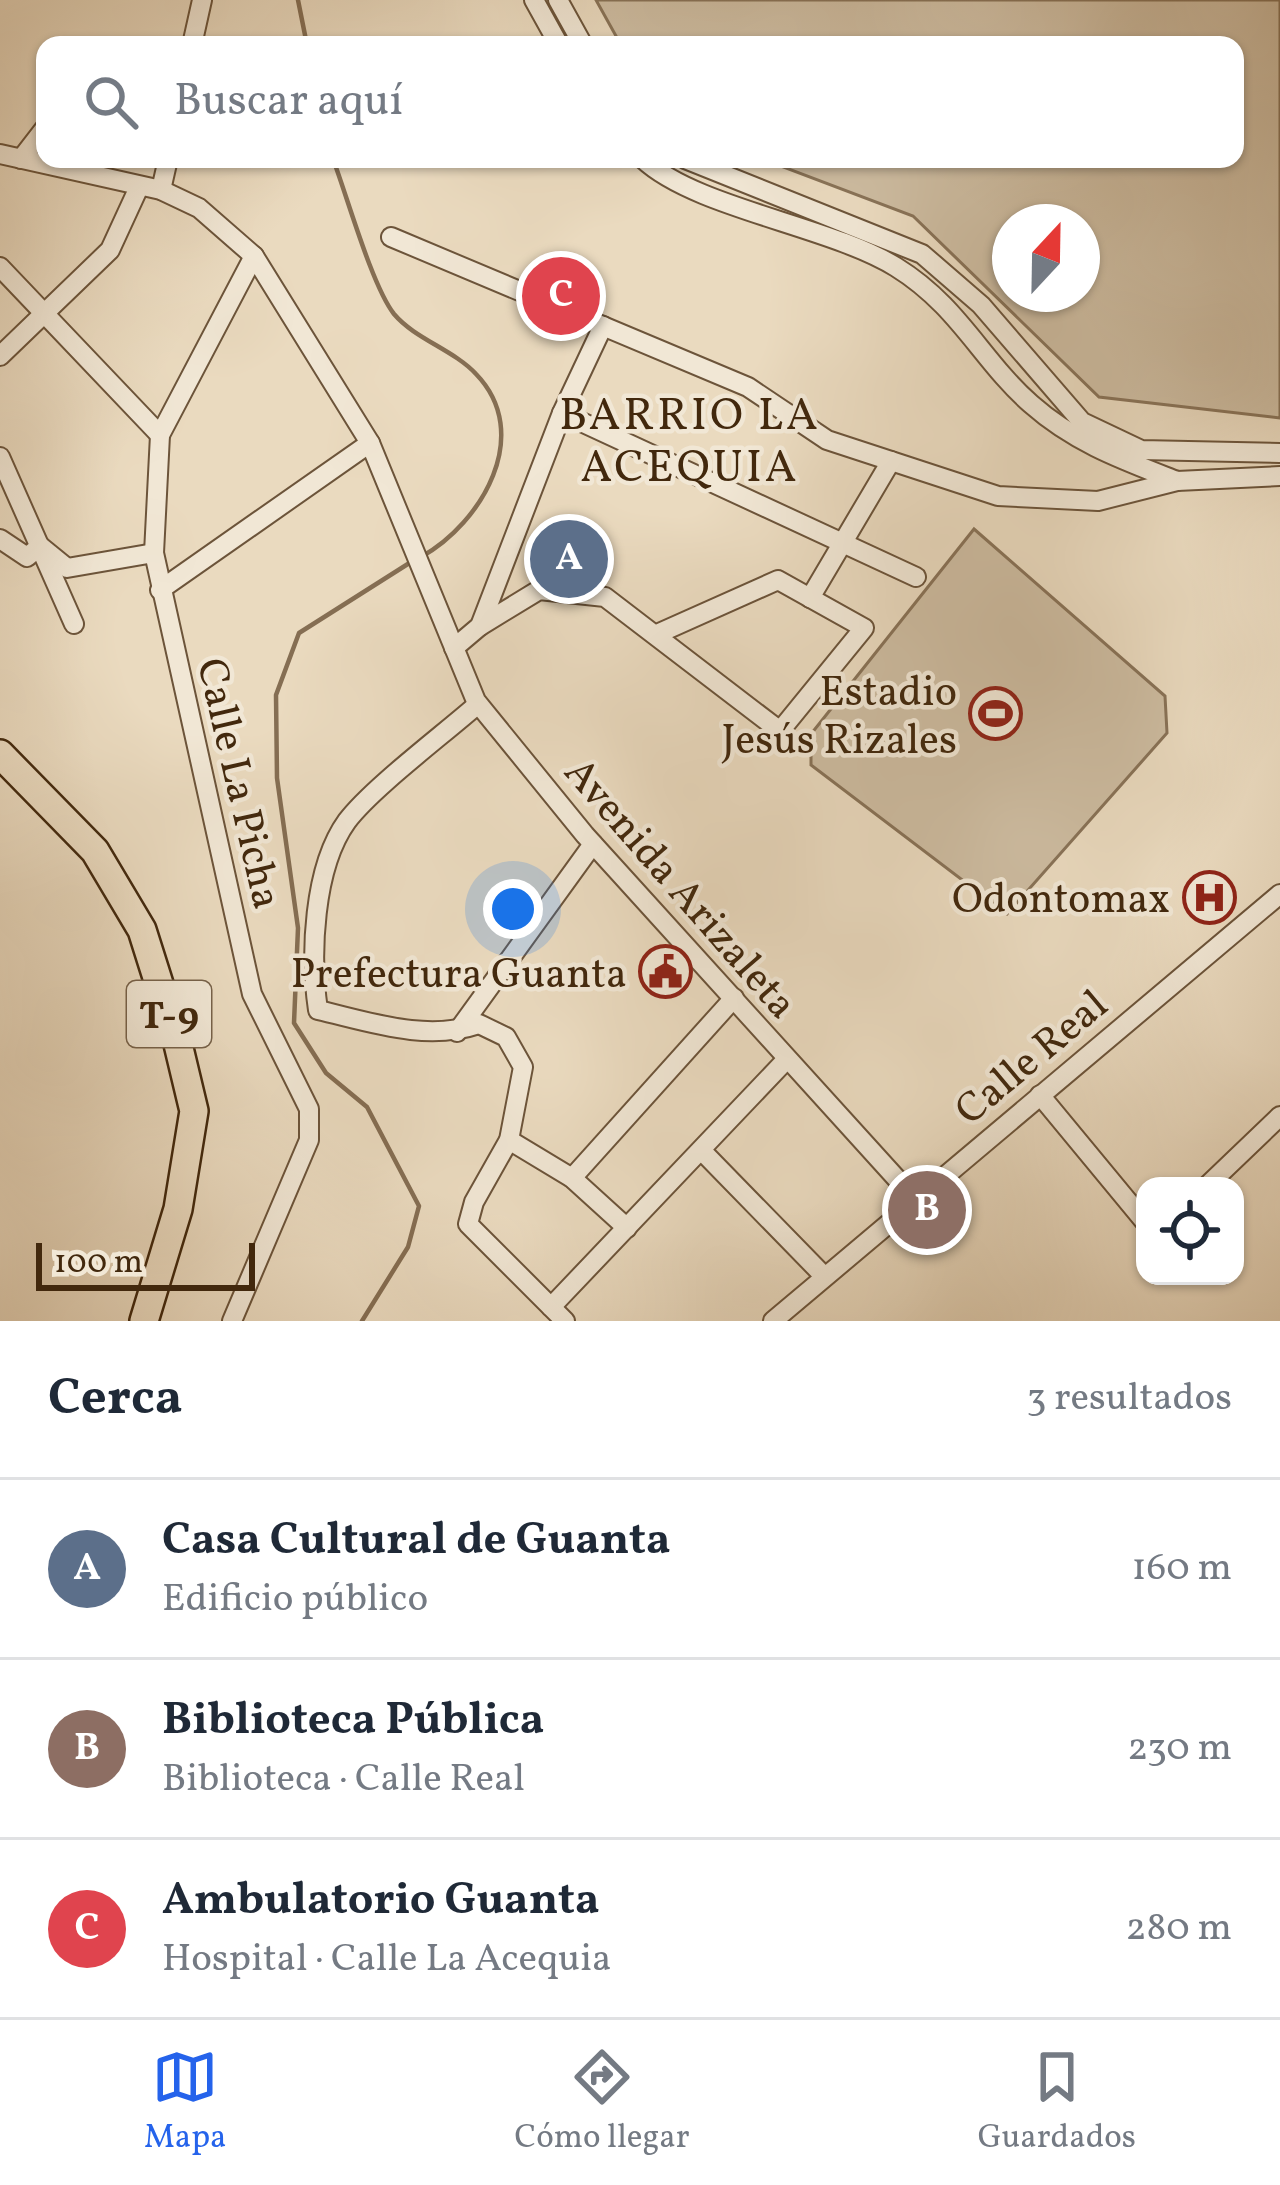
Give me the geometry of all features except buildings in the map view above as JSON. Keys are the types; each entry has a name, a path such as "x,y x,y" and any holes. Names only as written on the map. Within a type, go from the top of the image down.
{"highway":[{"name":"T-9","path":"0,754 95,850 142,930 178,1044 194,1112 178,1209 144,1321"}],"street":[{"path":"194,36 202,0"},
{"path":"534,0 554,36"},
{"path":"558,0 578,36"},
{"path":"20,159 36,139"},
{"path":"0,154 36,163"},
{"path":"58,168 161,190 199,208 254,256 370,443 160,590"},
{"path":"161,190 166,168"},
{"path":"660,168 706,193 894,266 954,310 1028,401 1080,443 1177,481"},
{"path":"707,168 922,254 981,305 1082,422 1141,450 1280,452"},
{"path":"0,356 110,250 139,187"},
{"path":"391,238 748,387 827,440 998,496 1098,501 1177,481 1280,476"},
{"name":"Calle La Picha","path":"232,1321 309,1140 309,1109 252,994 154,553 160,435 254,256"},
{"path":"0,267 160,435"},
{"path":"480,626 562,413 603,326"},
{"path":"562,413 916,577"},
{"name":"Avenida Arizaleta","path":"370,443 478,704 593,844 916,1200"},
{"path":"0,458 74,624"},
{"path":"810,598 891,460"},
{"path":"0,539 27,557 40,546"},
{"path":"40,546 67,568 154,553"},
{"path":"454,648 539,590 605,597 780,731 864,628 778,580 658,634"},
{"path":"478,704 347,822 327,868 312,969 318,1010 401,1029 457,1031 479,1024 506,1037 523,1067 508,1140 474,1202 468,1224 558,1314 627,1228 786,1060"},
{"path":"457,1031 593,844"},
{"name":"Calle Real","path":"773,1321 1280,894"},
{"path":"572,1178 734,998"},
{"path":"1040,1095 1136,1211"},
{"path":"1216,1177 1280,1116"},
{"path":"508,1140 572,1178 627,1228"},
{"path":"703,1152 824,1276"}],"shaded area":[{"path":"596,0 1280,0 1280,418 1099,397 1012,312 1100,312 1100,204 992,204 992,293 913,216 786,168 1244,168 1244,36 616,36"},
{"name":"Estadio Jesús Rizales","path":"974,529 1165,696 1167,733 1007,914 811,765 811,734"}],"waterway":[{"path":"298,0 305,36"},
{"path":"336,168 369,262 394,314 476,374 493,398 500,423 500,449 481,500 443,542 421,557"},
{"path":"362,1321 408,1247 419,1206 367,1107 326,1073 294,1023 298,928 277,778 276,695 299,633 411,562"}],"place":[{"name":"Ambulatorio Guanta","path":"561,296"},
{"name":"Casa Cultural de Guanta","path":"569,559"},
{"name":"Estadio Jesús Rizales","path":"996,714"},
{"name":"Odontomax","path":"1209,897"},
{"name":"Prefectura Guanta","path":"666,972"},
{"name":"Biblioteca Pública","path":"927,1210"}],"district":[{"name":"BARRIO LA ACEQUIA","path":"690,439"}]}
